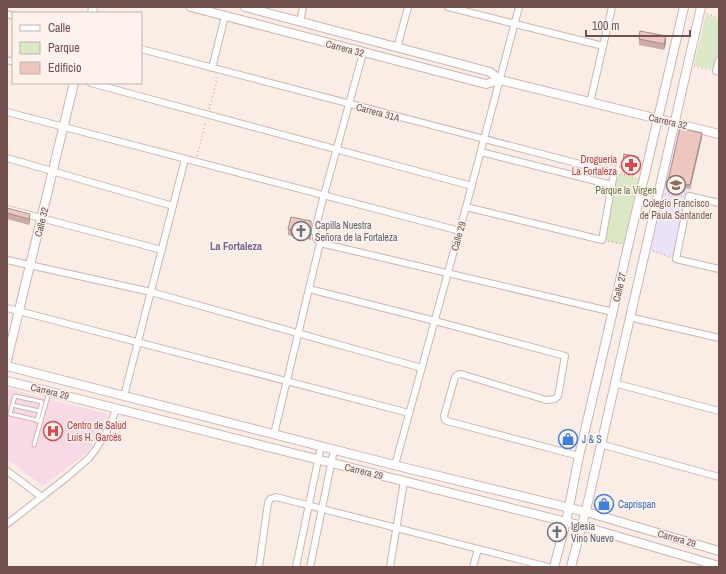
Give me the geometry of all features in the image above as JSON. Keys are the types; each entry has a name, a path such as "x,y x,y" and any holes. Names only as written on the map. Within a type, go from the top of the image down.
{"street":[{"name":"Carrera 32","path":"191,7 486,84 500,80"},
{"name":"Carrera 32","path":"245,7 490,72 500,80 719,134"},
{"path":"300,22 304,7"},
{"path":"397,48 408,7"},
{"path":"448,7 603,46"},
{"name":"Calle 29","path":"395,465 472,186 519,7"},
{"path":"590,103 612,7"},
{"name":"Calle 27","path":"554,567 566,522 579,456 684,7"},
{"name":"Calle 27","path":"571,567 582,526 674,123 703,10"},
{"path":"212,68 225,16"},
{"name":"Carrera 31A","path":"142,49 614,173 612,187"},
{"path":"363,52 315,230 316,238 320,243 613,312"},
{"path":"717,72 719,60"},
{"name":"Calle 32","path":"7,360 74,84"},
{"path":"95,84 472,186"},
{"path":"7,112 324,196 460,230"},
{"path":"466,207 602,240 612,187 481,152"},
{"path":"7,158 173,206"},
{"path":"124,396 186,159"},
{"path":"719,203 689,196 676,259 719,269"},
{"path":"7,209 162,250"},
{"path":"274,434 320,243"},
{"path":"7,260 151,292 422,368"},
{"path":"309,289 565,356 558,396 555,399 546,400 461,374 455,377 444,420 579,456"},
{"path":"7,308 409,413"},
{"path":"629,317 719,338"},
{"name":"Carrera 29","path":"7,366 334,450 585,512 719,551"},
{"name":"Carrera 29","path":"7,380 582,526 719,566"},
{"path":"614,383 719,411"},
{"path":"7,524 80,466 96,449 107,431 117,408"},
{"path":"600,444 719,477"},
{"path":"296,567 321,446"},
{"path":"310,567 334,450"},
{"path":"7,471 42,497"},
{"path":"390,567 404,481"},
{"path":"259,567 268,503 270,499 276,497 548,567"},
{"path":"473,567 478,549"}],"lane":[{"path":"39,421 49,391"},
{"path":"34,445 39,421 42,402 15,396 10,414 39,421"},
{"path":"12,405 40,411"}],"path":[{"path":"703,10 719,17"},
{"path":"693,66 717,72"},
{"path":"590,159 620,167 619,174 644,179"},
{"path":"612,187 640,194"},
{"path":"663,194 689,196"},
{"path":"602,240 616,243"},
{"path":"650,250 676,259"}],"shaded area":[{"name":"Colegio Francisco de Paula Santander","path":"674,123 704,130 676,259 645,249"},
{"name":"Centro de Salud Luis H. Garcés","path":"8,388 108,414 88,452 43,486 7,459"}],"green space":[{"path":"706,15 719,18 719,55 715,70 694,65"},
{"name":"Parque la Virgen","path":"614,173 644,179 628,246 602,240"}],"building":[{"path":"640,31 666,36 664,44 639,39"},
{"path":"680,128 702,133 690,185 668,181"},
{"path":"624,154 638,157 637,165 623,162"},
{"path":"7,208 30,214 29,219 7,213"},
{"path":"291,217 311,221 311,235 288,229"}],"place":[{"name":"Droguería La Fortaleza","path":"631,165"},
{"name":"Colegio Francisco de Paula Santander","path":"676,185"},
{"name":"Capilla Nuestra Señora de la Fortaleza","path":"301,231"},
{"name":"Centro de Salud Luis H. Garcés","path":"53,431"},
{"name":"J & S","path":"568,439"},
{"name":"Caprispan","path":"604,504"},
{"name":"Iglesia Vino Nuevo","path":"557,532"}],"district":[{"name":"La Fortaleza","path":"236,246"}]}
